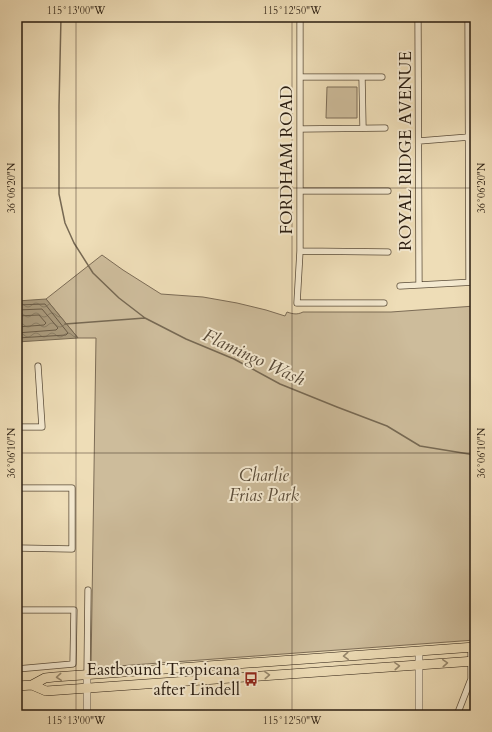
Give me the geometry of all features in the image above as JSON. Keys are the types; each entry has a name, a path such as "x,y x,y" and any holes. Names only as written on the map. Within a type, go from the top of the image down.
{"main road":[{"path":"17,686 32,685 45,678 473,647"},
{"path":"325,658 326,671"},
{"path":"32,685 46,691 473,661"},
{"path":"213,666 214,679"},
{"path":"203,667 204,680"}],"street":[{"name":"FORDHAM ROAD","path":"300,17 300,251 296,303 384,303"},
{"name":"ROYAL RIDGE AVENUE","path":"418,17 419,285"},
{"path":"400,286 472,282 468,17"},
{"path":"468,27 475,27"},
{"path":"300,77 382,77"},
{"path":"362,77 363,128"},
{"path":"468,78 475,77"},
{"path":"301,129 386,128"},
{"path":"419,141 469,137"},
{"path":"300,191 388,191"},
{"path":"300,251 388,252"},
{"path":"17,427 42,427 38,366"},
{"path":"17,488 72,488 72,549 17,548"},
{"path":"87,715 88,590"},
{"path":"17,610 74,610 73,664 17,669"},
{"path":"458,715 470,679 473,661 473,647"},
{"path":"419,651 419,715"}],"green space":[{"path":"327,87 357,87 357,118 326,118"},
{"name":"Charlie Frias Park","path":"102,255 161,294 203,297 237,303 285,316 287,312 299,314 303,312 391,312 475,306 475,640 91,668 96,338 78,338 46,299"}],"water":[{"path":"46,299 78,338 17,342 17,301"}],"waterway":[{"path":"61,17 59,194 65,223 74,243 93,273 119,298 145,318"},
{"name":"Flamingo Wash","path":"65,324 145,318 186,339 234,359 280,384 387,426 420,446 475,455"}],"place":[{"name":"Eastbound Tropicana after Lindell","path":"251,679"}]}
